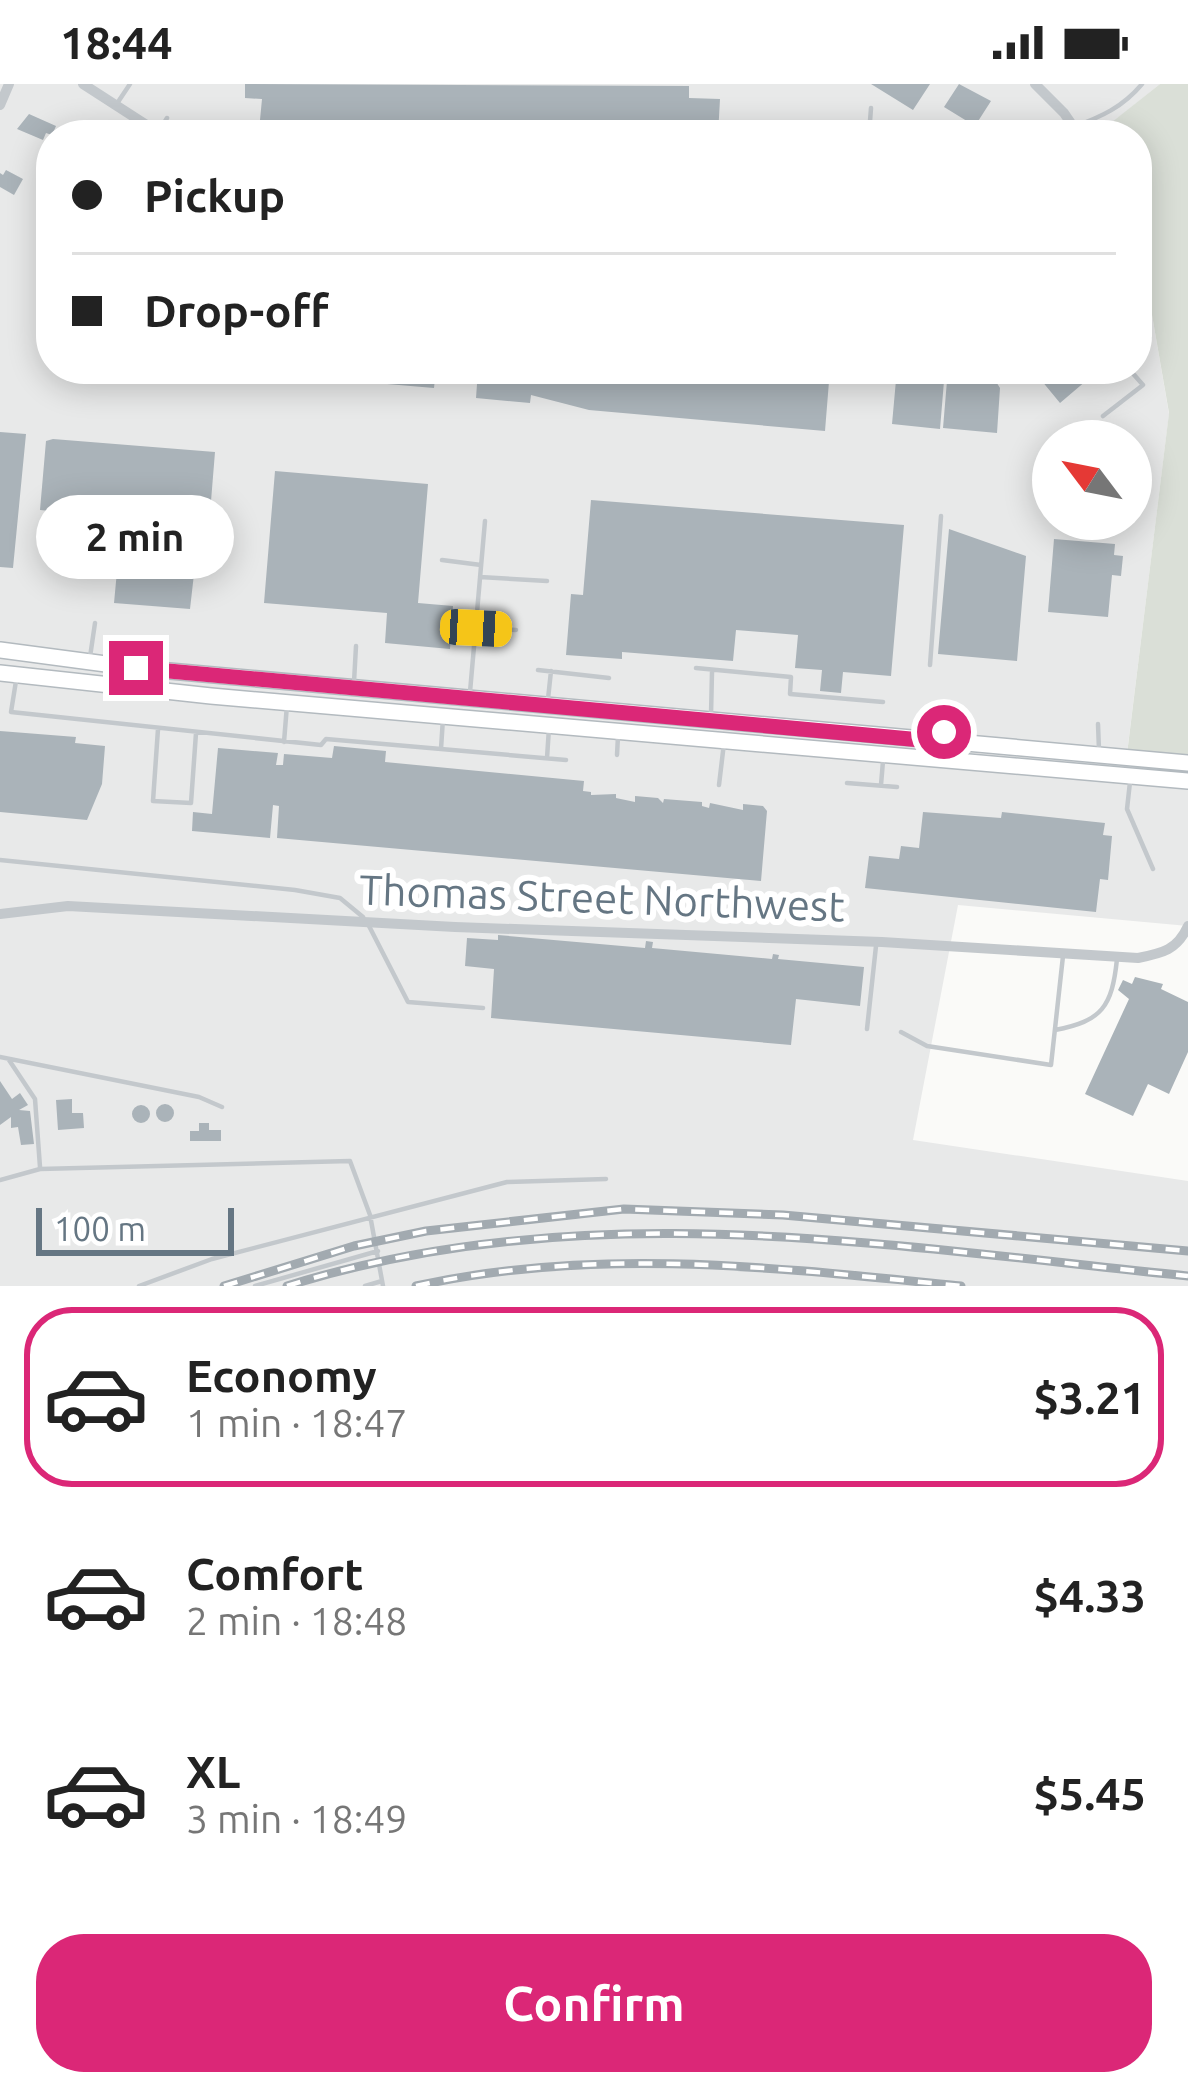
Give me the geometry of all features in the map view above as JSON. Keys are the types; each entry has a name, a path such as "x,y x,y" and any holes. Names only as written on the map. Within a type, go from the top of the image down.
{"main road":[{"path":"0,650 1188,763"},
{"path":"8,674 1188,781"}],"street":[{"path":"0,105 9,84"},
{"path":"83,84 139,120"},
{"path":"1035,84 1066,120"},
{"name":"Thomas Street Northwest","path":"0,914 68,906 1138,958 1168,952 1188,926"}],"lane":[{"path":"116,105 130,84"},
{"path":"1096,120 1130,99 1142,84"},
{"path":"870,120 871,108"},
{"path":"1103,416 1142,384"},
{"path":"930,664 940,516"},
{"path":"470,698 484,521"},
{"path":"442,560 481,566"},
{"path":"480,577 547,581"},
{"path":"90,662 95,623"},
{"path":"476,628 516,630"},
{"path":"354,687 356,646"},
{"path":"696,668 791,676 790,694 883,702"},
{"path":"538,670 609,678"},
{"path":"711,721 712,670"},
{"path":"548,705 551,671"},
{"path":"8,674 11,712"},
{"path":"284,742 288,702"},
{"path":"943,742 946,707"},
{"path":"0,710 321,746 326,739 566,760"},
{"path":"441,749 443,716"},
{"path":"547,758 549,724"},
{"path":"1098,724 1100,755"},
{"path":"158,729 153,801 191,803 196,733"},
{"path":"616,755 619,731"},
{"path":"719,784 724,741"},
{"path":"881,785 884,755"},
{"path":"1131,776 1127,809 1154,869"},
{"path":"847,783 897,787"},
{"path":"0,860 340,898 367,922 407,1002 483,1008"},
{"path":"867,1029 876,942"},
{"path":"901,1032 927,1046 1051,1065 1063,952"},
{"path":"1054,1030 1088,1024 1106,1005 1118,956"},
{"path":"0,1057 200,1097 222,1108"},
{"path":"10,1060 35,1099 40,1169"},
{"path":"0,1180 40,1169 350,1160 370,1215 383,1284 365,1286"},
{"path":"140,1286 212,1259 507,1182 606,1179"},
{"path":"255,1286 378,1250"}],"shaded area":[{"path":"0,84 1160,84 1116,120 36,120 36,384 1152,384 1152,315 1169,414 1126,761 1188,758 1188,926 958,905 913,1140 1188,1181 1188,1286 0,1286"},
{"path":"1160,84 1188,84 1188,758 1126,762 1169,413 1152,315 1152,120 1115,120"}],"building":[{"path":"245,84 689,86 689,98 720,99 719,120 260,120 262,99 245,98"},
{"path":"871,84 930,84 913,110"},
{"path":"959,84 991,101 979,120 965,120 944,107"},
{"path":"29,114 42,120 36,120 36,137 17,129"},
{"path":"6,170 23,179 14,195 0,187 0,173"},
{"path":"387,384 434,384 434,388"},
{"path":"477,384 829,384 825,431 589,410 531,395 530,403 476,398"},
{"path":"896,384 944,384 940,429 892,424"},
{"path":"947,384 997,384 997,433 943,428"},
{"path":"1044,384 1082,384 1060,403"},
{"path":"0,432 26,434 13,568 0,567"},
{"path":"46,441 215,452 205,575 194,574 190,609 114,603 122,518 40,510"},
{"path":"275,471 428,484 418,603 453,606 450,649 385,643 387,613 264,603"},
{"path":"591,500 904,525 891,676 843,672 841,693 820,691 822,670 795,668 798,635 736,630 733,661 622,652 622,659 566,655 571,594 583,595"},
{"path":"949,529 1026,556 1017,661 938,654"},
{"path":"1054,540 1115,544 1114,555 1123,556 1121,576 1112,575 1108,617 1048,612"},
{"path":"0,731 76,737 75,743 105,746 102,784 87,820 0,812"},
{"path":"334,746 386,751 385,762 584,781 583,791 591,795 616,794 616,798 635,802 635,796 658,798 663,803 664,799 702,802 709,808 710,803 743,810 743,804 763,806 767,811 761,881 277,838 279,806 273,805 270,838 192,831 193,812 212,814 218,748 278,753 276,765 283,765 284,754 332,758"},
{"path":"923,812 1001,818 1002,812 1105,823 1103,835 1112,836 1108,880 1100,879 1096,912 865,888 869,856 899,859 901,846 919,848"},
{"path":"498,935 645,948 646,941 653,942 652,948 772,959 773,954 778,959 864,967 860,1006 796,999 791,1045 491,1018 494,969 465,966 467,938 498,940"},
{"path":"1135,977 1163,984 1161,989 1188,1002 1188,1052 1169,1094 1148,1084 1133,1116 1085,1094 1129,999 1118,990 1123,980 1132,984"},
{"path":"0,1081 12,1099 20,1093 28,1105 19,1110 30,1111 34,1144 21,1145 18,1127 11,1128 11,1117 0,1125"},
{"path":"72,1099 72,1113 83,1113 84,1128 58,1130 56,1100"},
{"path":"165,1104 174,1113 165,1122 156,1113"},
{"path":"141,1105 150,1114 141,1123 132,1114"},
{"path":"199,1123 209,1123 209,1130 221,1130 221,1141 190,1141 190,1131 199,1131"}],"railway":[{"path":"224,1286 354,1246 426,1231 624,1209 783,1215 1188,1251"},
{"path":"287,1286 398,1258 510,1241 622,1234 848,1241 1188,1276"},
{"path":"416,1286 484,1274 620,1264 756,1268 961,1286"}],"route":[{"path":"136,668 943,742 944,732"}]}
